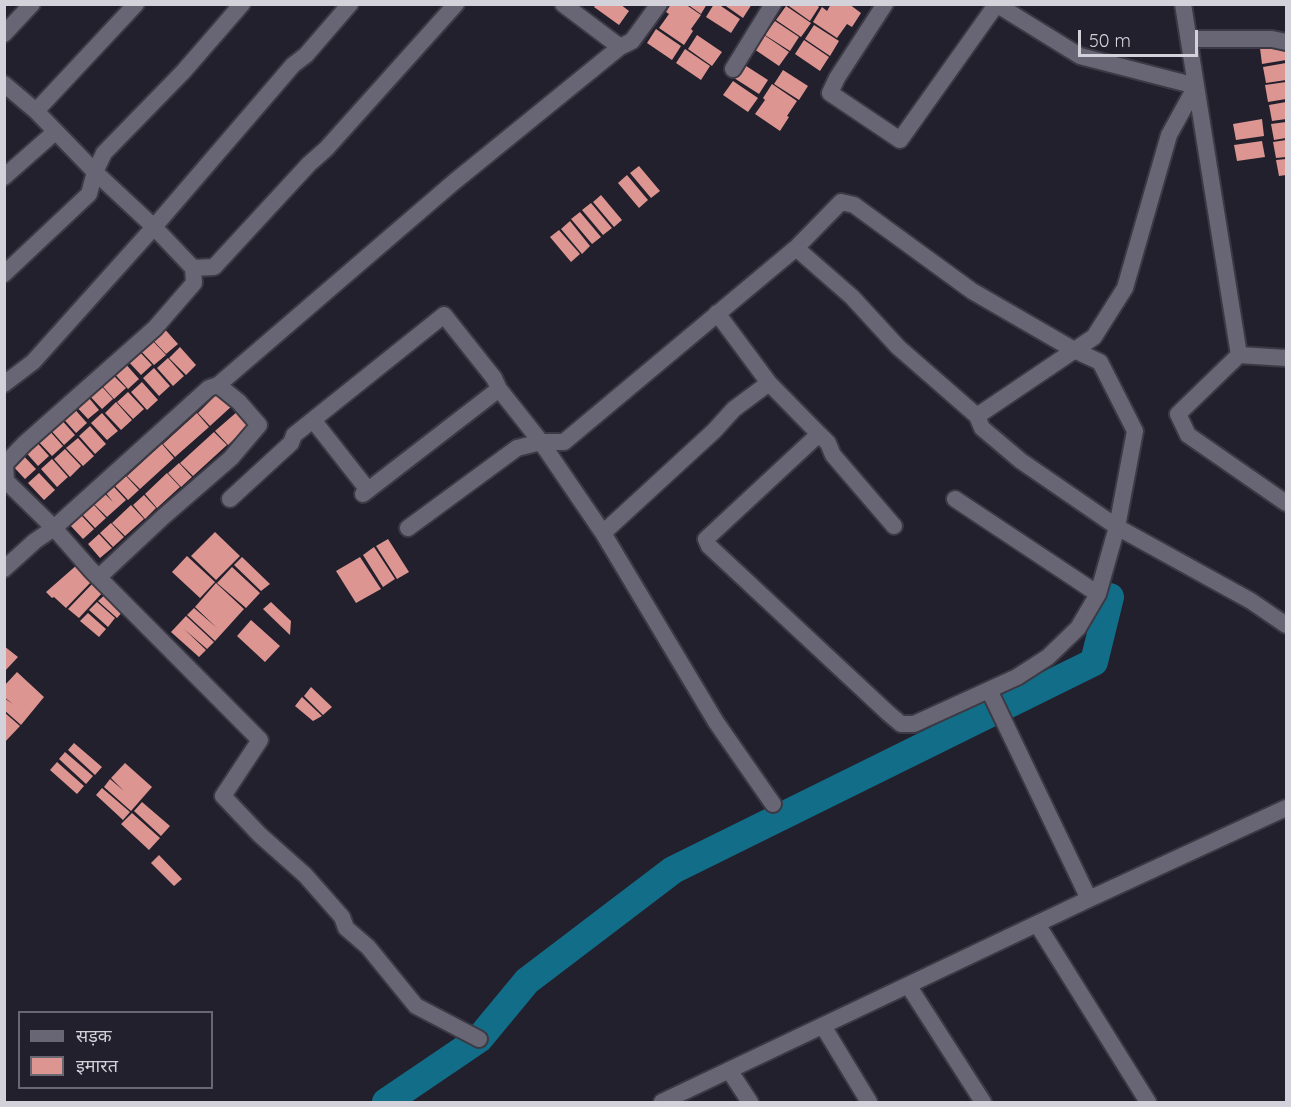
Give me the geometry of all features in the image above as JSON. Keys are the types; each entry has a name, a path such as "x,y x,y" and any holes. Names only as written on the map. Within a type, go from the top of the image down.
{"street":[{"path":"4,34 32,4"},
{"path":"36,111 136,4"},
{"path":"4,274 89,194 95,172 104,153 183,72 242,4"},
{"path":"4,384 33,362 154,227 293,65 306,55 350,4"},
{"path":"193,268 214,267 309,164 326,149 456,4"},
{"path":"563,4 620,47"},
{"path":"4,569 35,541 54,528 209,388 218,385 454,182 620,47 632,41 659,4"},
{"path":"733,69 773,4"},
{"path":"885,4 837,78 830,93 900,140 996,5 1080,56 1196,86"},
{"path":"1184,4 1239,355"},
{"path":"1189,39 1272,39 1287,42"},
{"path":"4,84 36,111 95,172 154,227 193,268 194,283 154,328 24,444 5,464 6,481 260,740 223,796 260,836 305,875 342,917 346,928 368,947 416,1006 479,1039"},
{"path":"977,416 1094,337 1125,288 1169,135 1196,86"},
{"path":"4,177 56,132"},
{"path":"408,528 517,447 541,442 564,442 796,248 841,202 854,205 972,291 1074,350 1100,362 1134,431 1117,527 1098,594 1078,628 1048,657 1017,677 914,724 901,724 709,546 706,538 819,434"},
{"path":"796,248 852,297 898,347 977,416 982,428 1021,461 1117,527 1251,601 1287,625"},
{"path":"717,314 769,383 828,443 833,455 894,526"},
{"path":"230,499 291,443 294,435 444,315 541,442 603,533 716,722 773,804"},
{"path":"1287,358 1239,355 1178,414 1188,435 1287,503"},
{"path":"603,533 714,431 734,409 769,383"},
{"path":"99,577 231,458 259,425 239,402 218,385"},
{"path":"313,420 365,492 499,389"},
{"path":"955,499 1098,594"},
{"path":"989,690 1089,899"},
{"path":"662,1102 1089,899 1287,808"},
{"path":"1037,924 1148,1102"},
{"path":"908,986 983,1102"},
{"path":"823,1026 869,1102"},
{"path":"729,1070 750,1102"}],"building":[{"path":"596,4 620,4 629,11 619,25 594,7"},
{"path":"671,4 685,4 701,15 684,45 659,28 669,14 666,12"},
{"path":"687,4 707,4 701,14"},
{"path":"714,4 718,4 740,19 731,33 706,17"},
{"path":"723,4 752,4 743,18"},
{"path":"786,4 816,4 819,7 810,21"},
{"path":"831,4 849,4 861,13 852,27 847,24 837,38 813,22 822,7 827,11"},
{"path":"786,6 811,23 801,37 776,20"},
{"path":"775,21 799,37 790,51 765,35"},
{"path":"814,25 839,41 830,56 805,39"},
{"path":"656,29 681,46 672,60 647,43"},
{"path":"697,35 722,52 712,66 688,49"},
{"path":"764,35 789,52 779,66 754,49"},
{"path":"804,40 829,57 820,71 795,54"},
{"path":"1286,43 1286,60 1262,64 1260,48"},
{"path":"685,49 710,66 701,80 676,63"},
{"path":"1286,63 1286,80 1266,83 1263,67"},
{"path":"743,64 768,80 759,94 734,78"},
{"path":"783,70 808,86 799,100 774,84"},
{"path":"733,81 758,98 748,112 723,95"},
{"path":"1286,82 1286,99 1268,102 1265,85"},
{"path":"772,84 797,101 780,131 755,114"},
{"path":"1286,102 1286,119 1272,121 1269,105"},
{"path":"1262,119 1264,136 1236,140 1233,124"},
{"path":"1286,122 1286,138 1274,140 1271,124"},
{"path":"1286,140 1286,157 1276,158 1273,142"},
{"path":"1262,141 1265,157 1237,161 1234,145"},
{"path":"1286,159 1286,175 1279,176 1276,160"},
{"path":"639,166 660,191 651,198 630,173"},
{"path":"627,175 648,200 639,208 618,183"},
{"path":"601,195 622,220 614,227 593,202"},
{"path":"591,203 612,228 603,235 582,210"},
{"path":"580,212 601,237 592,244 571,219"},
{"path":"570,221 590,246 582,254 561,229"},
{"path":"559,230 580,254 571,262 550,237"},
{"path":"162,326 178,344 166,354 150,337"},
{"path":"149,337 166,355 154,365 138,348"},
{"path":"180,347 196,365 186,375 169,358"},
{"path":"136,348 152,365 141,375 125,358"},
{"path":"168,358 184,376 173,386 157,368"},
{"path":"123,361 139,379 128,389 112,371"},
{"path":"154,368 170,386 159,396 143,378"},
{"path":"109,371 126,388 114,399 98,381"},
{"path":"97,381 113,399 102,409 86,392"},
{"path":"142,382 158,400 147,410 131,392"},
{"path":"220,391 233,405 210,426 198,413"},
{"path":"84,392 99,410 88,419 72,402"},
{"path":"128,392 144,409 133,419 117,402"},
{"path":"116,402 132,420 121,430 105,413"},
{"path":"71,405 87,423 76,433 60,415"},
{"path":"238,411 250,424 228,445 215,431"},
{"path":"102,413 118,431 107,440 91,423"},
{"path":"197,413 209,427 175,457 163,444"},
{"path":"59,417 75,435 64,445 48,427"},
{"path":"90,426 106,444 95,454 79,436"},
{"path":"47,428 63,446 52,456 35,438"},
{"path":"214,432 227,445 193,476 180,463"},
{"path":"33,438 49,456 38,466 22,448"},
{"path":"78,438 94,456 83,466 66,448"},
{"path":"162,444 174,458 140,489 127,476"},
{"path":"65,449 81,466 70,477 54,459"},
{"path":"20,452 36,469 25,479 9,462"},
{"path":"52,459 68,477 57,487 41,469"},
{"path":"179,463 192,477 181,487 168,473"},
{"path":"39,473 55,490 44,500 28,483"},
{"path":"167,473 180,487 157,508 145,494"},
{"path":"126,476 139,490 128,500 115,486"},
{"path":"114,487 126,500 107,517 94,504 105,494 113,502 106,493"},
{"path":"144,495 156,508 145,519 133,505"},
{"path":"93,504 106,518 95,528 82,514"},
{"path":"131,505 144,519 125,536 112,523"},
{"path":"81,515 94,529 83,539 70,525"},
{"path":"111,523 124,537 113,547 100,533"},
{"path":"215,532 240,556 216,580 191,556"},
{"path":"99,534 112,548 100,558 88,544"},
{"path":"388,539 409,572 397,579 376,546"},
{"path":"374,547 395,579 383,587 363,555"},
{"path":"187,556 215,582 200,598 172,572"},
{"path":"242,557 270,584 261,591 234,565"},
{"path":"360,557 381,589 356,603 336,571"},
{"path":"78,564 93,580 66,608 46,592"},
{"path":"232,567 260,593 246,608 217,583"},
{"path":"94,582 104,591 79,618 68,609"},
{"path":"216,583 244,609 215,641 187,615 194,608 217,628 195,607"},
{"path":"106,594 124,610 117,618 98,601"},
{"path":"97,602 115,618 108,627 89,610"},
{"path":"271,602 291,621 290,635 263,609"},
{"path":"88,613 106,629 99,637 80,621"},
{"path":"186,616 214,642 207,649 184,629 206,650 199,657 171,632"},
{"path":"251,620 280,646 265,662 237,636"},
{"path":"4,646 18,657 4,672"},
{"path":"17,672 44,697 21,725 4,710 4,698 13,704 4,697 4,686"},
{"path":"311,687 332,707 323,715 304,696"},
{"path":"302,697 322,716 313,721 295,706"},
{"path":"4,712 20,726 4,743"},
{"path":"74,743 102,767 95,775 68,750"},
{"path":"65,752 93,776 86,784 59,759"},
{"path":"57,762 84,786 77,794 50,770"},
{"path":"125,763 152,787 131,811 104,787 110,779 124,791 111,778"},
{"path":"102,788 130,812 123,820 96,795"},
{"path":"142,802 170,826 161,836 134,811"},
{"path":"132,813 160,838 149,850 121,824"},
{"path":"159,855 182,879 174,886 151,863"}],"waterway":[{"path":"386,1102 479,1039 527,981 673,870 1094,662 1110,597"}]}
